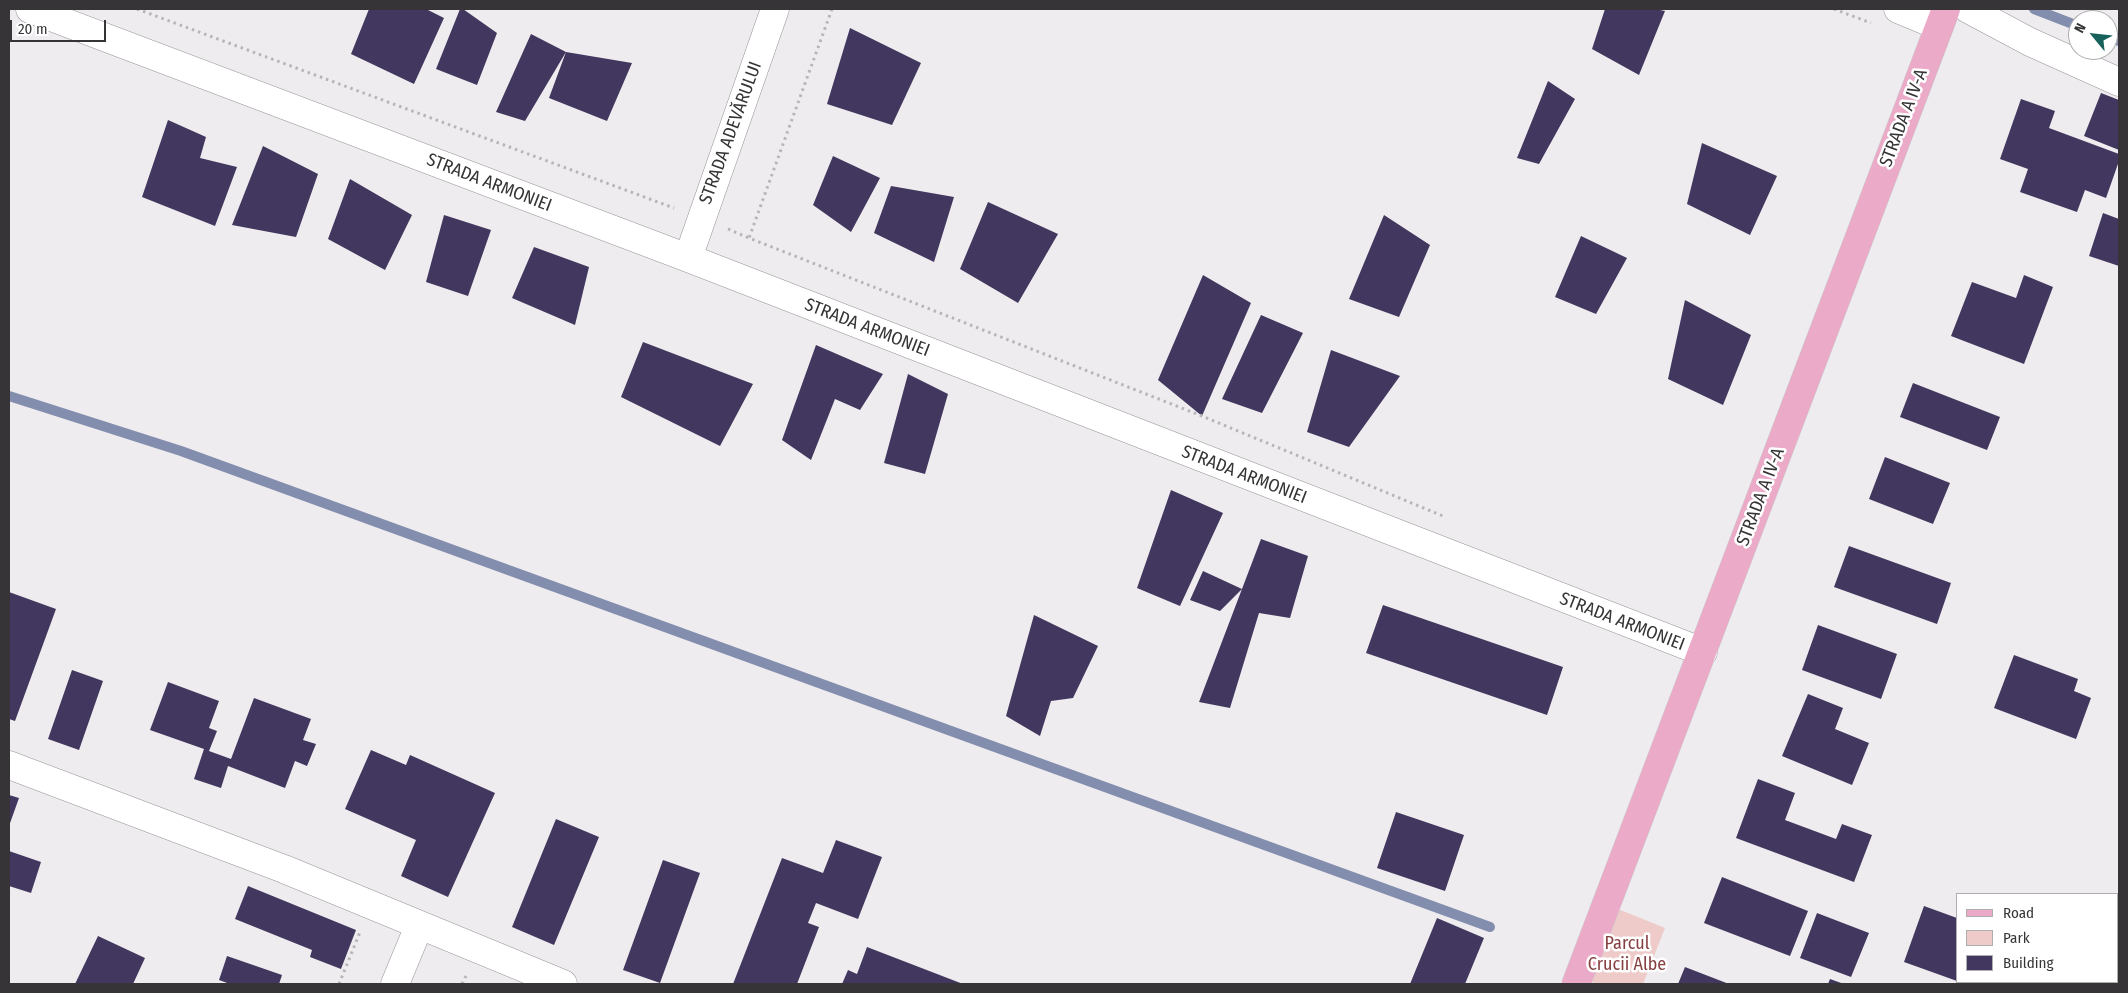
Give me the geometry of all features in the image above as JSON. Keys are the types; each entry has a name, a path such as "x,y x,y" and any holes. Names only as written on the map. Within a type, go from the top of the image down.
{"main road":[{"name":"STRADA A IV-A","path":"1576,984 1942,17"}],"street":[{"name":"STRADA ARMONIEI","path":"30,9 688,258 1703,652"},
{"name":"STRADA ADEVĂRULUI","path":"688,258 776,9"},
{"path":"1898,9 1942,17"},
{"path":"1968,9 2030,42 2119,82"},
{"path":"9,765 284,869 563,984"},
{"path":"396,984 419,926"}],"path":[{"path":"137,9 679,210"},
{"path":"832,9 749,238 1202,416 1450,518"},
{"path":"1834,9 1874,25"},
{"path":"338,984 362,926"}],"green space":[{"name":"Parcul Crucii Albe","path":"1618,909 1665,928 1643,984 1597,984 1590,981"}],"building":[{"path":"369,9 426,9 444,18 414,84 351,54"},
{"path":"460,9 463,9 497,33 477,85 436,69"},
{"path":"1605,9 1655,9 1665,11 1639,75 1592,49"},
{"path":"850,28 921,63 892,125 827,104"},
{"path":"531,34 566,52 525,121 496,112"},
{"path":"566,52 632,63 607,121 549,98"},
{"path":"1548,81 1575,99 1539,164 1517,158"},
{"path":"2101,93 2119,100 2119,150 2084,136"},
{"path":"2021,99 2055,111 2049,128 2119,154 2119,161 2106,198 2085,190 2077,212 2020,192 2028,169 2000,159"},
{"path":"168,120 206,137 200,158 237,167 215,226 142,197"},
{"path":"1702,143 1777,176 1750,235 1687,204"},
{"path":"263,146 318,174 296,237 232,225"},
{"path":"833,156 880,178 851,232 813,205"},
{"path":"350,179 412,215 385,270 328,239"},
{"path":"891,186 954,197 934,262 874,233"},
{"path":"988,202 1058,234 1018,303 960,269"},
{"path":"2103,213 2119,219 2119,266 2089,256"},
{"path":"444,215 491,230 468,296 426,282"},
{"path":"1384,215 1430,245 1399,317 1349,299"},
{"path":"1581,236 1627,258 1596,314 1555,297"},
{"path":"534,247 589,267 575,325 512,298"},
{"path":"1203,275 1251,303 1202,416 1158,380"},
{"path":"2024,275 2053,287 2024,364 1951,336 1972,282 2016,298"},
{"path":"1685,300 1751,335 1723,405 1668,379"},
{"path":"1261,315 1303,333 1262,413 1222,399"},
{"path":"643,342 753,384 720,446 621,397"},
{"path":"816,345 883,374 860,410 835,399 811,460 782,440"},
{"path":"1331,350 1400,376 1349,447 1307,432"},
{"path":"908,374 948,394 925,474 884,463"},
{"path":"1913,383 2000,417 1987,450 1900,417"},
{"path":"1885,457 1950,483 1933,524 1869,499"},
{"path":"1171,490 1223,513 1180,606 1137,588"},
{"path":"1261,539 1308,556 1290,618 1259,613 1230,708 1199,702"},
{"path":"1849,546 1951,583 1937,624 1834,587"},
{"path":"1203,571 1242,589 1220,611 1190,600"},
{"path":"9,592 56,609 15,721 9,719"},
{"path":"1383,605 1563,667 1547,715 1366,653"},
{"path":"1034,615 1098,646 1073,698 1051,701 1040,736 1006,716"},
{"path":"1818,625 1897,654 1881,699 1802,670"},
{"path":"2014,655 2078,679 2074,691 2091,698 2076,739 1994,708"},
{"path":"72,670 103,681 79,750 48,739"},
{"path":"168,682 219,701 209,728 217,731 209,751 231,759 254,698 311,719 303,740 316,744 307,766 295,761 285,788 228,766 221,788 194,779 204,749 150,730"},
{"path":"1808,694 1843,708 1835,729 1869,743 1852,785 1782,756"},
{"path":"371,750 406,765 410,755 495,793 448,897 401,876 416,840 345,809"},
{"path":"1758,779 1795,793 1785,820 1836,839 1842,824 1872,835 1854,882 1736,838"},
{"path":"9,795 19,798 9,826"},
{"path":"1396,812 1464,835 1445,891 1377,868"},
{"path":"556,819 599,837 554,945 512,927"},
{"path":"836,840 882,857 858,919 816,903 808,923 819,927 797,984 733,984 782,858 823,873"},
{"path":"9,851 41,862 31,893 9,886"},
{"path":"663,860 700,873 660,983 623,970"},
{"path":"1722,877 1808,911 1790,956 1704,923"},
{"path":"248,886 356,930 341,969 310,957 312,950 235,919"},
{"path":"1924,906 1956,918 1956,981 1904,962"},
{"path":"1817,913 1869,933 1851,977 1800,958"},
{"path":"1437,918 1484,938 1465,984 1410,984"},
{"path":"98,936 145,958 133,984 75,984"},
{"path":"867,947 963,984 842,984 848,970 857,974"},
{"path":"227,956 282,975 279,984 230,984 219,980"},
{"path":"1685,967 1729,984 1678,984"},
{"path":"1830,979 1844,984 1828,984"}],"waterway":[{"path":"2034,9 2068,22"},
{"path":"9,396 181,451 1490,927"}]}
